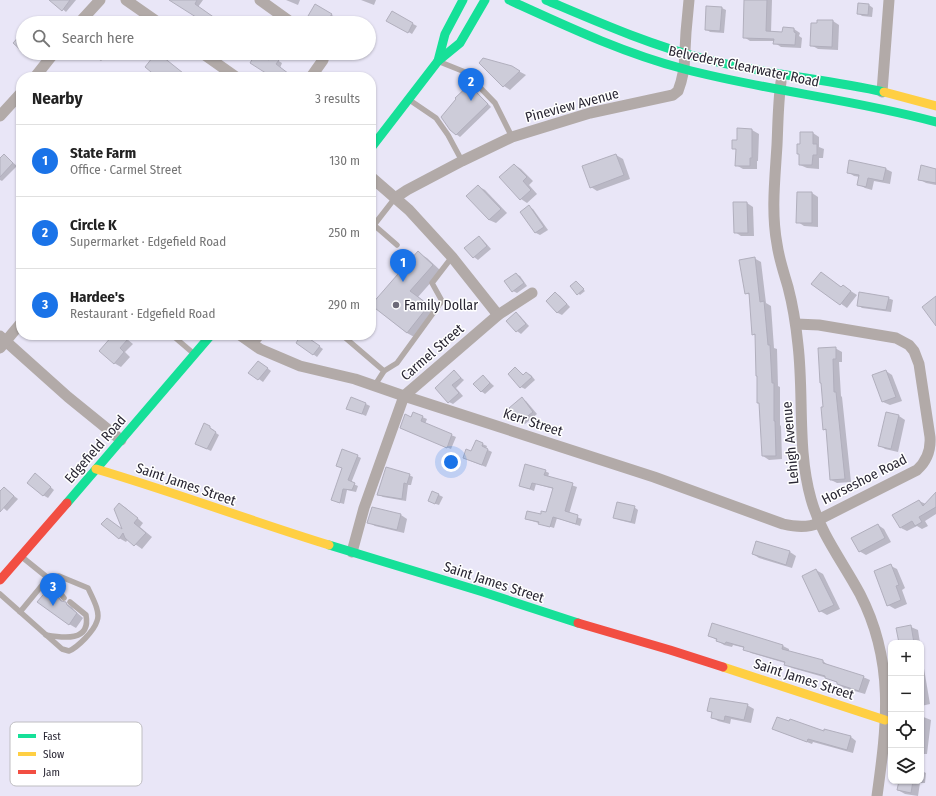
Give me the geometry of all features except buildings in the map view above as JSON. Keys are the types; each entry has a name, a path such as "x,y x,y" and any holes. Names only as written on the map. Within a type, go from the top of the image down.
{"main road":[{"path":"438,61 445,34 464,0"},
{"path":"376,142 438,61 460,43 485,0"},
{"name":"Belvedere Clearwater Road","path":"509,0 655,61 684,69 780,90 890,109 936,122"},
{"name":"Belvedere Clearwater Road","path":"546,0 629,35 705,59 882,92 936,106"},
{"name":"Edgefield Road","path":"0,580 207,340"},
{"name":"Saint James Street","path":"96,468 274,528 551,615 670,650 885,720"}],"street":[{"path":"85,16 100,0"},
{"path":"126,0 149,16"},
{"path":"260,0 282,16"},
{"name":"Pineview Avenue","path":"395,198 407,190 462,161 512,137 590,113 673,95 678,91 682,82 689,0"},
{"path":"882,92 889,0"},
{"path":"39,72 48,60"},
{"path":"212,60 229,72"},
{"path":"315,72 324,60"},
{"name":"Lehigh Avenue","path":"782,74 776,167 775,227 780,260 796,324 799,348 802,441 808,484 818,521 828,542 860,593 874,627 881,654 886,698 884,744 876,796"},
{"path":"0,116 16,98"},
{"path":"376,181 409,210 452,258 498,315"},
{"name":"Carmel Street","path":"352,552 364,508 404,396 498,315 532,293"},
{"name":"Horseshoe Road","path":"796,324 819,325 896,338 909,345 914,351 919,364 931,444 927,459 917,470 818,521"},
{"path":"16,328 2,342 121,440"},
{"name":"Kerr Street","path":"247,340 260,349 300,366 375,385 404,396 654,477 783,524 801,527 812,526 818,521"}],"lane":[{"path":"438,61 465,72 495,103 512,137"},
{"path":"409,100 436,118 448,135 462,161"},
{"path":"376,222 395,198"},
{"path":"376,227 397,245"},
{"path":"375,385 384,371 397,363 442,301 432,283 452,258"},
{"path":"178,340 194,354"},
{"path":"254,345 258,340"},
{"path":"348,340 384,371"},
{"path":"21,556 48,578 67,600 86,615 88,623 80,634 71,638 46,635"},
{"path":"0,594 20,612 62,649 69,651 88,636 98,621 96,606 88,588 58,576 48,578 20,612"}],"traffic: fast":[{"path":"438,61 445,34 463,0"},
{"path":"376,142 438,61 460,43 485,0"},
{"path":"509,0 573,29 661,63 715,77 873,107 936,122"},
{"path":"546,0 644,40 705,59 750,69 839,83 884,92"},
{"path":"67,503 207,340"},
{"path":"329,545 578,623"}],"traffic: slow":[{"path":"884,92 936,106"},
{"path":"96,469 329,545"},
{"path":"723,667 885,720"}],"traffic: jam":[{"path":"0,580 67,503"},
{"path":"578,623 723,667"}],"place":[{"name":"Circle K","path":"471,101"},
{"name":"State Farm","path":"403,282"},
{"name":"Family Dollar","path":"396,305"},
{"name":"Hardee's","path":"53,606"}]}
